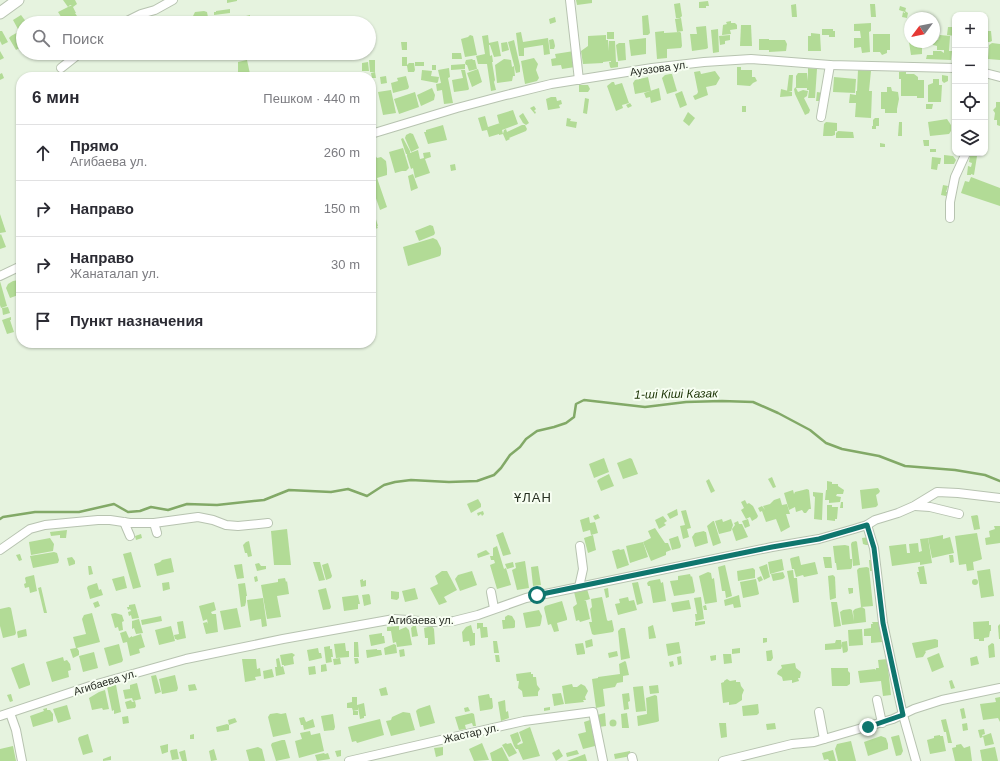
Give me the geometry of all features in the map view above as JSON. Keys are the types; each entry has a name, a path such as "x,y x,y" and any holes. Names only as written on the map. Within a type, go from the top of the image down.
{"main road":[{"path":"0,14 18,0"}],"street":[{"path":"137,16 155,10 173,0"},
{"path":"570,0 579,80"},
{"name":"Ауэзова ул.","path":"376,133 506,94 551,84 652,68 751,59 830,65 952,68"},
{"path":"61,68 71,60"},
{"path":"821,117 830,65"},
{"path":"988,74 1000,77"},
{"path":"950,218 950,202 956,176 965,156"},
{"path":"0,276 16,268"},
{"name":"Агибаева ул.","path":"0,716 90,686 186,659 283,639 394,619 433,622 454,621 478,615 494,608 526,598 772,547 819,539 867,525 875,520 898,513 914,506 937,492 1000,498"},
{"path":"914,506 930,507 959,514"},
{"path":"0,550 30,529 45,525 98,520 154,523 198,517 213,520 226,525 238,526 268,523"},
{"path":"124,522 130,536"},
{"path":"154,523 157,533"},
{"path":"867,525 874,548 883,623 903,715 916,761"},
{"path":"579,587 583,569 580,546"},
{"path":"491,592 494,608"},
{"path":"722,761 784,745 814,742 882,722 942,700 1000,688"},
{"path":"877,700 882,722"},
{"name":"Жастар ул.","path":"349,761 524,721 593,712 603,761"},
{"path":"819,712 824,739"},
{"path":"10,713 16,730 22,761"}],"building":[{"path":"63,0 75,0 77,4 73,7 77,16 61,16 58,12 68,7"},
{"path":"227,0 237,0 237,1 227,3"},
{"path":"576,0 592,0 592,3 577,5"},
{"path":"708,1 709,6 706,6 706,8 699,8 699,2"},
{"path":"680,3 682,16 680,18 676,18 674,4"},
{"path":"796,4 797,17 792,17 791,5"},
{"path":"870,4 875,4 876,17 871,17"},
{"path":"900,6 906,8 905,12 899,10"},
{"path":"230,9 230,13 214,15 214,12 216,11"},
{"path":"204,11 207,12 208,16 193,16 195,12"},
{"path":"648,15 650,33 648,35 643,35 642,16"},
{"path":"555,17 556,22 550,24 549,19"},
{"path":"16,18 16,26 13,20"},
{"path":"681,18 683,31 677,32 675,19"},
{"path":"731,21 731,23 735,23 737,25 737,29 730,30 731,34 722,35 723,25 727,24 726,22"},
{"path":"871,23 871,31 869,32 870,52 862,53 861,47 854,48 854,38 861,38 860,31 854,31 854,24"},
{"path":"741,25 751,25 752,46 740,46"},
{"path":"706,26 708,48 692,51 690,34 697,34 696,27"},
{"path":"948,27 952,27 952,36 947,35"},
{"path":"718,29 719,52 713,53 711,30"},
{"path":"822,29 833,29 833,31 835,31 835,37 822,35"},
{"path":"0,31 2,31 8,42 2,45 0,41"},
{"path":"664,31 664,33 680,32 682,46 681,48 667,49 667,58 657,59 655,32"},
{"path":"988,31 991,31 992,41 988,42"},
{"path":"521,32 523,42 548,38 550,54 544,55 543,45 524,48 524,56 519,56 516,33"},
{"path":"607,32 614,32 614,39 607,39"},
{"path":"16,33 16,50 9,38"},
{"path":"811,33 820,34 821,51 808,51 808,36 811,36"},
{"path":"873,34 890,34 890,50 887,50 887,53 882,55 880,52 873,52"},
{"path":"470,35 473,36 477,55 465,57 461,39"},
{"path":"488,35 489,43 498,41 501,56 494,57 489,45 490,56 492,55 496,90 491,91 487,64 478,64 476,56 485,54 482,36"},
{"path":"606,35 609,51 609,41 615,41 616,62 618,62 618,67 611,68 609,62 611,61 583,64 581,51 588,46 588,36"},
{"path":"730,35 730,40 725,41 725,44 720,45 719,36"},
{"path":"940,35 950,36 949,51 952,51 951,60 926,59 927,55 933,55 933,51 941,51 944,53 944,50 937,50 937,48 940,48"},
{"path":"646,38 646,54 631,56 629,40"},
{"path":"553,39 555,46 554,49 550,49 549,40"},
{"path":"759,39 769,39 769,50 759,50"},
{"path":"514,40 520,66 520,72 516,73 508,42"},
{"path":"769,40 785,40 787,44 786,51 769,52"},
{"path":"401,42 407,42 407,50 402,50"},
{"path":"507,42 509,50 502,52 501,43"},
{"path":"619,43 625,43 626,60 618,61 616,45"},
{"path":"992,43 1000,44 1000,60 988,59 989,45"},
{"path":"910,48 922,48 922,54 911,55"},
{"path":"0,51 4,58 0,60"},
{"path":"574,51 575,67 562,69 561,65 552,66 551,59 556,58 555,54"},
{"path":"452,53 461,53 462,59 452,59"},
{"path":"402,57 407,57 407,65 409,63 414,63 414,72 408,72 407,66 402,66"},
{"path":"534,58 538,64 536,70 539,78 537,81 525,84 521,61"},
{"path":"504,59 511,60 512,67 514,66 515,76 513,76 512,81 497,83 495,65"},
{"path":"247,60 250,72 238,72 238,62"},
{"path":"369,60 375,60 375,72 370,72"},
{"path":"466,60 475,60 477,69 469,71 465,63"},
{"path":"368,62 369,71 362,71 362,63"},
{"path":"415,62 424,62 424,66 415,66"},
{"path":"465,64 465,69 451,70 451,65"},
{"path":"432,65 436,65 436,70 432,70"},
{"path":"737,67 741,67 741,70 752,70 752,77 755,77 757,81 750,86 737,85"},
{"path":"449,68 450,77 448,78 453,103 444,104 442,90 437,91 436,84 441,83 438,70"},
{"path":"808,68 817,69 815,98 808,98 809,90 807,90 807,88 796,88 798,92 803,90 808,91 807,96 804,98 810,110 809,113 805,115 794,89 796,87 796,76 798,73 807,73 808,81"},
{"path":"478,69 482,82 472,87 467,73"},
{"path":"422,70 432,71 431,76 439,77 438,82 421,80"},
{"path":"461,70 465,70 469,89 454,92 452,80 463,78"},
{"path":"858,70 871,71 869,91 872,91 871,118 855,117 856,103 849,103 850,94 856,95"},
{"path":"700,71 701,74 715,71 720,78 716,85 706,87 708,95 695,100 693,96 698,92 694,72"},
{"path":"899,72 914,74 918,77 918,80 924,80 924,98 917,98 917,96 901,96 901,79 899,79"},
{"path":"2,73 4,78 0,80 0,74"},
{"path":"672,74 677,91 667,94 662,78 665,75"},
{"path":"789,75 793,75 792,91 787,91"},
{"path":"942,75 948,76 948,81 944,83 942,81"},
{"path":"386,76 387,83 381,84 380,77"},
{"path":"406,76 409,87 408,89 393,93 391,83 398,81 397,78"},
{"path":"648,77 651,91 635,94 633,83 635,80"},
{"path":"834,77 856,79 855,93 833,92"},
{"path":"933,79 939,79 939,85 942,85 941,102 928,102 928,85 933,83"},
{"path":"614,82 615,85 622,83 629,103 622,105 623,108 616,111 607,86"},
{"path":"579,85 588,85 590,89 588,92 579,92"},
{"path":"887,87 891,87 892,91 898,92 899,99 897,113 885,113 885,109 881,109 881,92 887,92"},
{"path":"432,88 435,95 434,100 421,106 417,95"},
{"path":"659,88 661,100 651,103 650,97 646,98 644,93"},
{"path":"781,89 792,92 792,96 780,97"},
{"path":"391,90 396,113 383,115 378,92"},
{"path":"682,91 687,105 680,108 675,94"},
{"path":"415,92 419,107 399,114 394,99"},
{"path":"817,92 823,93 822,101 816,101"},
{"path":"556,97 557,101 561,100 562,104 559,105 560,108 548,110 546,99"},
{"path":"585,98 589,99 587,114 583,113"},
{"path":"996,102 1000,102 1000,126 997,125 997,120 994,120 995,113 993,110 996,107"},
{"path":"630,103 632,106 628,108 626,105"},
{"path":"926,104 933,104 932,109 926,109"},
{"path":"534,106 536,109 534,111 536,112 535,114 530,108"},
{"path":"742,106 746,106 746,112 742,112"},
{"path":"513,110 518,124 502,130 503,134 489,137 487,130 482,131 478,118 485,116 488,127 500,123 497,115"},
{"path":"688,112 695,118 689,126 683,121"},
{"path":"523,113 529,123 526,125 519,116"},
{"path":"567,118 571,119 570,121 577,122 576,128 566,126"},
{"path":"875,118 879,118 879,126 876,126 876,129 872,129 873,120"},
{"path":"947,119 951,125 951,131 949,134 930,136 928,122"},
{"path":"826,122 837,123 837,131 835,131 835,135 823,136 824,124"},
{"path":"899,122 902,122 902,136 898,136"},
{"path":"443,125 447,140 428,144 424,132"},
{"path":"525,125 527,129 526,131 509,138 510,139 506,141 503,134 504,130 506,129 507,132"},
{"path":"838,131 853,132 854,138 836,138 836,133"},
{"path":"410,133 413,134 419,148 411,152 405,138 406,135"},
{"path":"403,138 410,153 418,150 420,159 424,158 423,153 430,152 431,157 425,159 430,173 415,178 413,168 411,169 401,139"},
{"path":"923,140 929,140 929,146 924,146"},
{"path":"880,143 885,144 885,147 880,147"},
{"path":"403,148 409,168 406,171 395,173 389,152"},
{"path":"930,149 936,149 936,152 930,152"},
{"path":"944,155 953,156 956,160 954,164 944,164"},
{"path":"376,156 377,158 381,157 386,161 387,169 387,175 377,178 387,207 380,210 376,198"},
{"path":"970,156 977,156 974,175 967,175 968,166 971,167 972,163 969,162"},
{"path":"932,157 941,158 937,170 931,169"},
{"path":"455,164 456,170 451,171 450,165"},
{"path":"413,174 418,188 411,191 408,176"},
{"path":"971,177 1000,188 1000,206 961,193 965,181 969,182"},
{"path":"943,185 948,186 946,196 941,195"},
{"path":"0,214 6,232 0,233"},
{"path":"376,219 377,226 378,228 376,229"},
{"path":"430,225 433,226 435,233 434,235 419,241 415,231"},
{"path":"1,234 6,247 0,249 0,235"},
{"path":"433,238 437,240 441,248 440,256 408,266 403,247"},
{"path":"16,280 16,296 10,298 6,288 8,284"},
{"path":"0,281 7,306 1,308 0,305"},
{"path":"8,307 10,313 3,315 2,308"},
{"path":"11,317 10,320 14,332 7,334 2,320"},
{"path":"604,458 609,472 594,478 589,464"},
{"path":"630,458 632,459 638,474 623,479 617,463"},
{"path":"609,474 614,486 601,491 597,481"},
{"path":"772,477 776,487 773,488 768,479"},
{"path":"709,479 715,491 711,493 706,481"},
{"path":"827,481 832,482 832,484 838,484 838,486 844,490 843,494 837,494 836,496 841,497 840,502 829,503 829,500 825,500"},
{"path":"878,488 880,491 876,495 878,505 876,507 862,509 860,490"},
{"path":"807,489 809,490 811,509 809,509 806,513 802,510 796,512 795,507 789,510 784,493 793,490 794,494 795,492"},
{"path":"813,492 823,493 822,520 814,519 815,497 813,496"},
{"path":"780,498 782,505 787,504 790,514 786,514 790,527 781,532 776,519 766,522 762,511 760,512 758,508 762,506 765,510 763,506"},
{"path":"478,499 481,507 471,513 467,504"},
{"path":"745,500 747,504 749,503 753,506 758,516 752,521 750,517 746,519 741,510 744,508 741,502"},
{"path":"841,502 843,502 843,508 840,508"},
{"path":"827,505 838,507 837,519 835,519 835,521 827,520"},
{"path":"677,509 678,515 670,519 667,514"},
{"path":"686,510 691,528 687,529 689,537 683,539 680,526 685,525 681,511"},
{"path":"483,511 484,514 482,516 481,514 478,516 477,513"},
{"path":"598,514 600,518 595,520 593,516"},
{"path":"977,515 980,529 974,530 971,516"},
{"path":"663,516 667,521 664,523 666,525 659,529 655,520"},
{"path":"589,517 590,523 595,522 598,533 591,535 590,530 583,532 580,520"},
{"path":"722,519 723,522 731,519 733,525 731,531 719,534 715,521"},
{"path":"748,519 750,526 745,528 742,521"},
{"path":"713,521 721,543 713,546 707,526"},
{"path":"738,521 739,524 742,524 748,537 736,541 732,529 735,525 734,523"},
{"path":"994,526 1000,526 1000,543 986,545 985,538 990,537 989,531 995,529"},
{"path":"655,528 665,543 668,543 671,550 666,552 666,555 651,561 643,542 651,538 648,531"},
{"path":"287,529 291,565 274,565 271,531"},
{"path":"67,530 66,538 60,538 60,535 51,536 50,532"},
{"path":"503,532 511,554 503,556 496,535"},
{"path":"706,532 708,543 695,547 692,537 695,533"},
{"path":"977,533 982,559 973,562 974,570 967,571 966,564 959,565 955,536"},
{"path":"141,534 142,538 136,540 135,536"},
{"path":"593,535 596,550 588,553 584,538"},
{"path":"943,535 943,539 950,537 954,553 932,558 928,538"},
{"path":"678,536 681,546 680,548 672,550 669,539"},
{"path":"869,537 871,545 863,544 862,538"},
{"path":"50,538 54,544 53,551 31,555 29,542"},
{"path":"928,538 932,563 920,565 920,562 892,566 889,546 906,544 907,553 910,553 909,544 918,543 919,552 922,551 920,539"},
{"path":"249,541 252,556 248,557 247,553 245,553 243,545"},
{"path":"856,541 860,565 853,566 851,544 852,542"},
{"path":"643,542 648,557 630,563 626,546"},
{"path":"497,546 511,585 497,589 490,565 495,563 494,560 491,560 490,556 493,556 493,548"},
{"path":"833,546 849,546 852,567 851,569 837,570"},
{"path":"624,549 629,565 617,569 612,551"},
{"path":"486,550 490,554 478,558 477,554"},
{"path":"54,552 57,553 59,560 58,563 33,568 30,556"},
{"path":"131,552 141,587 133,589 123,554"},
{"path":"20,554 22,560 19,561 16,555"},
{"path":"949,555 953,555 954,562 950,563"},
{"path":"799,556 801,565 815,562 818,574 796,577 794,569 792,569 790,559"},
{"path":"72,557 75,564 69,566 67,558"},
{"path":"823,557 831,557 832,568 825,568"},
{"path":"171,558 174,572 157,576 154,564"},
{"path":"782,559 784,570 770,574 768,562"},
{"path":"869,560 871,560 872,571 870,571"},
{"path":"525,561 529,588 517,590 512,570 516,568 515,563"},
{"path":"313,562 320,562 325,580 319,581"},
{"path":"513,562 514,567 507,569 505,564"},
{"path":"259,563 261,566 266,566 266,569 257,571 255,564"},
{"path":"328,563 332,576 326,580 322,565"},
{"path":"242,564 244,578 237,579 234,565"},
{"path":"767,564 770,577 764,580 759,567"},
{"path":"725,565 732,596 726,598 725,591 722,591 718,567"},
{"path":"88,566 91,566 93,574 89,575"},
{"path":"538,566 541,585 533,586 531,567"},
{"path":"924,566 927,584 920,584 917,572 919,572 918,567"},
{"path":"753,568 755,570 755,578 738,581 737,571"},
{"path":"859,568 869,568 873,606 861,607 857,570"},
{"path":"990,569 994,596 981,598 977,571"},
{"path":"793,570 794,578 797,578 799,602 793,603 787,571"},
{"path":"442,571 447,571 457,590 444,597 447,602 439,605 430,588 438,584 435,576"},
{"path":"472,571 477,585 460,591 455,579 458,575"},
{"path":"708,572 711,573 712,579 714,578 717,602 705,604 699,576"},
{"path":"783,572 785,577 783,579 773,581 771,574"},
{"path":"690,574 691,577 692,576 695,591 694,593 674,596 670,581 678,580 678,576"},
{"path":"34,575 37,591 30,593 29,587 25,588 25,578"},
{"path":"833,575 835,577 836,598 830,600 828,576"},
{"path":"124,576 127,588 116,591 112,579"},
{"path":"257,576 258,581 255,582 254,577"},
{"path":"761,576 763,580 759,582 757,578"},
{"path":"285,578 286,582 287,581 289,594 277,596 281,617 267,619 261,585 278,582 278,579"},
{"path":"363,579 363,581 366,580 366,586 361,587 360,580"},
{"path":"660,579 661,583 663,582 666,601 653,603 650,586 648,586 647,583 649,581"},
{"path":"756,579 759,594 743,598 740,582"},
{"path":"975,579 978,582 975,585 972,582"},
{"path":"169,582 170,589 163,591 162,583"},
{"path":"638,582 643,603 637,605 632,583"},
{"path":"97,583 99,590 101,589 103,595 90,599 87,588 88,586"},
{"path":"245,583 247,596 246,602 245,606 241,607 238,584"},
{"path":"41,587 47,613 44,613 38,588"},
{"path":"326,588 331,607 330,609 323,610 318,590"},
{"path":"415,588 418,599 405,602 402,591"},
{"path":"608,588 609,597 606,598 604,589"},
{"path":"848,588 853,588 853,593 849,594"},
{"path":"587,589 590,599 584,601 586,601 590,619 580,622 579,620 576,621 573,607 577,604 574,592"},
{"path":"391,591 399,592 399,598 397,600 391,599"},
{"path":"369,594 371,604 364,606 362,595"},
{"path":"358,595 360,604 358,604 358,609 344,611 342,597"},
{"path":"739,595 741,607 734,608 733,604 725,606 724,600"},
{"path":"602,597 607,620 612,620 614,630 613,632 594,635 592,634 589,622 592,622 590,609 592,607 591,599"},
{"path":"628,597 629,601 634,600 637,610 618,615 615,604 620,603 619,599"},
{"path":"701,597 704,619 696,621 695,614 697,614 694,598"},
{"path":"263,598 267,626 262,627 261,619 250,621 247,600"},
{"path":"689,600 691,609 673,612 671,603"},
{"path":"98,601 100,606 95,608 93,603"},
{"path":"562,601 567,620 557,623 559,631 554,632 551,624 548,625 544,608 545,606"},
{"path":"214,602 216,610 211,612 212,614 216,614 218,632 206,634 203,623 207,622 208,624 207,619 203,621 199,606"},
{"path":"831,602 837,602 841,626 834,627"},
{"path":"135,604 139,618 132,619 128,612 131,611 130,609 128,610 127,607"},
{"path":"706,605 707,610 704,610 703,606"},
{"path":"862,607 865,609 866,622 842,625 840,612 843,610 852,610 854,621 853,611"},
{"path":"11,608 16,633 15,635 3,638 0,626 0,609"},
{"path":"237,608 241,627 224,630 220,611"},
{"path":"539,610 542,616 540,626 526,628 523,613"},
{"path":"92,613 100,642 77,648 79,655 73,658 70,649 76,648 73,637 86,634 82,619 84,615"},
{"path":"115,613 122,615 124,621 122,622 123,630 119,631 118,627 115,628 111,614"},
{"path":"508,615 512,616 515,621 515,627 503,629 502,620 505,620 505,617"},
{"path":"161,616 162,621 142,625 141,620"},
{"path":"139,619 143,633 136,634 134,628 132,629 132,621"},
{"path":"183,621 186,638 177,640 175,639 174,635 179,634 177,622"},
{"path":"705,621 705,624 695,626 695,622"},
{"path":"989,621 991,631 989,637 984,638 984,641 974,639 973,622"},
{"path":"872,622 879,622 882,642 871,643 871,636 864,636 864,629 871,628 871,624 873,624"},
{"path":"477,623 483,623 483,627 487,627 488,637 481,638 480,628 477,629"},
{"path":"1000,624 1000,639 999,639 998,626"},
{"path":"471,625 473,633 475,633 475,645 470,646 469,641 463,642 462,632 466,627"},
{"path":"653,625 656,638 649,639 648,627"},
{"path":"171,626 175,641 159,645 155,630"},
{"path":"399,626 399,630 406,627 409,630 412,645 397,647 396,642 393,643 391,631 387,631 387,627"},
{"path":"416,626 418,636 412,637 411,628"},
{"path":"432,626 434,629 435,644 428,645 428,638 425,638 424,628"},
{"path":"621,628 625,628 630,658 621,660 618,631"},
{"path":"26,629 27,636 18,638 17,632"},
{"path":"862,629 863,645 849,646 848,630"},
{"path":"126,631 129,638 141,634 145,647 139,649 140,653 130,656 127,642 123,643 120,633"},
{"path":"382,633 385,643 371,646 369,635"},
{"path":"763,638 767,638 767,642 763,643"},
{"path":"592,639 593,646 586,648 585,641"},
{"path":"935,639 938,640 938,647 925,651 926,652 923,657 916,658 912,643"},
{"path":"836,640 841,640 841,649 825,650 825,644 835,643"},
{"path":"493,641 497,641 499,653 494,653"},
{"path":"847,641 847,652 843,653 842,642"},
{"path":"354,642 358,642 359,657 354,657"},
{"path":"679,642 681,653 668,656 666,644"},
{"path":"345,643 346,651 349,651 349,657 336,658 334,644"},
{"path":"583,643 585,654 577,655 575,644"},
{"path":"992,643 994,644 995,657 989,658 988,646"},
{"path":"119,644 123,660 122,662 109,666 104,648"},
{"path":"394,644 396,645 397,653 385,655 384,648"},
{"path":"330,646 333,657 331,657 332,662 326,663 324,647"},
{"path":"318,648 322,658 309,661 307,650"},
{"path":"740,648 740,653 732,654 732,649"},
{"path":"404,649 405,656 400,657 399,650"},
{"path":"366,650 381,650 382,655 367,658"},
{"path":"772,650 773,658 771,661 767,661 766,651"},
{"path":"617,651 618,656 609,658 608,653"},
{"path":"94,652 98,668 83,672 79,656"},
{"path":"292,653 295,655 293,657 294,664 282,665 280,655"},
{"path":"939,653 944,667 932,672 927,658"},
{"path":"723,654 731,654 732,663 724,664"},
{"path":"495,655 499,655 500,662 496,662"},
{"path":"716,655 716,660 711,661 710,656"},
{"path":"681,656 682,664 678,665 677,657"},
{"path":"977,656 979,664 971,666 970,658"},
{"path":"63,657 64,661 67,660 70,664 71,670 68,671 69,677 52,682 46,662"},
{"path":"279,658 281,667 283,666 285,674 276,676 276,659"},
{"path":"340,658 341,664 334,665 333,659"},
{"path":"354,658 358,658 359,663 355,664"},
{"path":"242,659 256,659 257,669 260,668 261,676 255,677 256,680 245,682"},
{"path":"887,659 891,695 883,696 881,681 860,683 858,671 876,670 876,668 879,668 878,660"},
{"path":"625,661 629,675 623,676 623,682 617,683 615,687 603,689 605,706 596,708 592,679 620,674 619,664"},
{"path":"673,661 674,666 670,667 669,662"},
{"path":"24,663 30,685 19,689 11,668"},
{"path":"795,663 796,668 801,672 800,678 798,678 799,681 792,683 792,680 783,681 782,677 777,674 782,668 781,665"},
{"path":"326,664 327,671 321,672 321,665"},
{"path":"315,666 316,674 309,675 308,667"},
{"path":"831,668 848,668 850,673 850,684 847,686 832,686"},
{"path":"272,669 274,677 264,679 263,671"},
{"path":"531,672 533,677 536,677 537,685 540,689 538,696 523,697 522,691 518,688 519,681 517,681 516,674"},
{"path":"156,675 161,692 155,694 151,676"},
{"path":"175,675 178,688 177,691 162,694 159,679"},
{"path":"727,679 730,681 736,680 736,682 740,682 744,690 742,700 736,704 729,705 729,702 723,703 721,683"},
{"path":"952,680 955,688 951,689 949,681"},
{"path":"137,683 141,699 133,701 132,698 125,699 123,690 130,689 130,685"},
{"path":"195,684 197,690 189,691 188,685"},
{"path":"572,684 573,687 577,687 581,684 585,686 588,691 585,697 586,700 583,700 584,702 565,704 562,686"},
{"path":"116,685 121,712 114,714 107,687"},
{"path":"658,685 659,693 650,694 649,686"},
{"path":"643,686 646,711 636,712 633,687"},
{"path":"386,687 388,695 381,696 379,689"},
{"path":"105,690 109,709 103,710 102,708 92,710 89,698"},
{"path":"561,693 564,704 554,706 552,694"},
{"path":"629,693 629,709 624,710 622,694"},
{"path":"11,694 13,701 10,702 7,695"},
{"path":"489,694 490,698 492,698 492,709 480,711 478,696"},
{"path":"655,695 657,696 659,721 638,726 637,716 647,714 646,698"},
{"path":"352,697 357,697 357,705 364,703 366,716 364,716 364,718 360,719 358,707 358,710 353,711 352,708 347,708 347,703 352,702"},
{"path":"1000,697 1000,722 998,718 983,720 980,704 996,702 995,698"},
{"path":"131,700 132,702 135,701 136,706 135,708 127,709 125,702"},
{"path":"505,700 506,712 508,711 509,718 501,721 498,702"},
{"path":"758,704 759,713 757,715 743,716 742,706"},
{"path":"67,705 71,719 58,723 53,709"},
{"path":"430,705 435,723 420,727 416,711"},
{"path":"468,707 470,711 465,712 464,708"},
{"path":"550,707 550,710 544,711 544,708"},
{"path":"47,708 47,710 50,710 53,714 53,721 33,727 30,716 44,711 43,709"},
{"path":"964,708 966,718 962,719 960,709"},
{"path":"353,711 358,711 358,715 353,715"},
{"path":"403,712 410,713 415,730 391,736 386,721 391,720 392,717"},
{"path":"286,713 291,733 273,737 268,717 270,714"},
{"path":"472,713 474,714 476,726 473,726 472,723 465,725 466,729 459,730 455,717"},
{"path":"605,713 606,726 599,727 597,715"},
{"path":"627,713 629,728 622,728 621,714"},
{"path":"333,714 334,730 324,731 321,716"},
{"path":"128,716 129,723 123,724 122,717"},
{"path":"304,717 306,722 313,719 315,727 304,730 299,718"},
{"path":"235,718 237,722 229,725 228,720"},
{"path":"380,719 384,735 357,743 356,741 352,742 348,727"},
{"path":"613,719 616,720 616,726 613,727 610,726 609,723 610,720"},
{"path":"946,719 952,743 948,743 946,732 944,732 941,720"},
{"path":"590,720 595,746 583,749 578,734 586,732 584,722"},
{"path":"719,723 726,723 727,737 721,738"},
{"path":"775,723 776,729 767,730 766,724"},
{"path":"967,723 968,730 963,731 962,724"},
{"path":"227,724 229,725 229,730 217,732 216,727"},
{"path":"530,727 540,756 523,760 518,749 514,746 510,735 518,732 521,741 517,744 523,743 519,732"},
{"path":"984,729 985,734 980,738 978,730"},
{"path":"310,731 311,735 320,733 324,751 299,758 295,741 302,739 300,733"},
{"path":"991,733 994,744 985,746 983,736"},
{"path":"88,734 93,752 83,755 78,739 79,737"},
{"path":"194,734 194,739 190,739 190,735"},
{"path":"899,735 903,751 901,755 896,756 891,737"},
{"path":"881,736 886,738 888,749 868,756 864,742"},
{"path":"934,736 943,736 946,751 930,754 927,740 934,738"},
{"path":"285,740 290,758 276,761 271,745 272,743"},
{"path":"851,741 856,761 838,761 835,749 837,744"},
{"path":"482,743 489,760 474,761 469,749"},
{"path":"511,743 517,753 509,757 502,745"},
{"path":"168,744 168,752 162,754 160,746"},
{"path":"961,744 964,748 970,746 972,761 955,761 952,748"},
{"path":"13,746 16,761 0,761 0,749"},
{"path":"258,747 262,749 265,761 249,761 246,750"},
{"path":"443,747 443,755 436,757 434,748"},
{"path":"502,747 509,761 492,761 490,753"},
{"path":"995,747 998,761 982,761 980,750"},
{"path":"177,749 179,759 172,760 170,751"},
{"path":"214,749 217,760 211,761 209,751"},
{"path":"559,749 563,756 556,761 552,753"},
{"path":"185,750 187,761 182,761 179,752"},
{"path":"341,750 341,756 337,757 335,751"},
{"path":"577,750 579,754 567,757 566,753"},
{"path":"833,750 836,761 829,761 828,759 824,760 822,753"},
{"path":"630,751 631,756 615,759 614,754"},
{"path":"328,753 330,759 317,761 315,755"},
{"path":"585,754 587,761 567,761"},
{"path":"111,756 111,760 103,761 103,759"}],"waterway":[{"name":"1-ші Кіші Казак","path":"0,519 3,517 35,512 79,512 114,504 128,512 140,511 151,507 168,510 187,504 217,505 264,500 289,490 331,492 348,489 367,496 384,485 411,480 449,482 477,481 494,475 510,455 520,447 526,439 537,431 566,423 574,417 576,404 584,400 645,407 686,402 753,402 810,430 826,443 842,449 879,456 905,466 955,470 985,475 1000,481"}],"district":[{"name":"ҰЛАН","path":"533,497"}],"route":[{"path":"537,595 772,547 819,539 867,525 874,548 883,623 903,715 868,727"}]}
